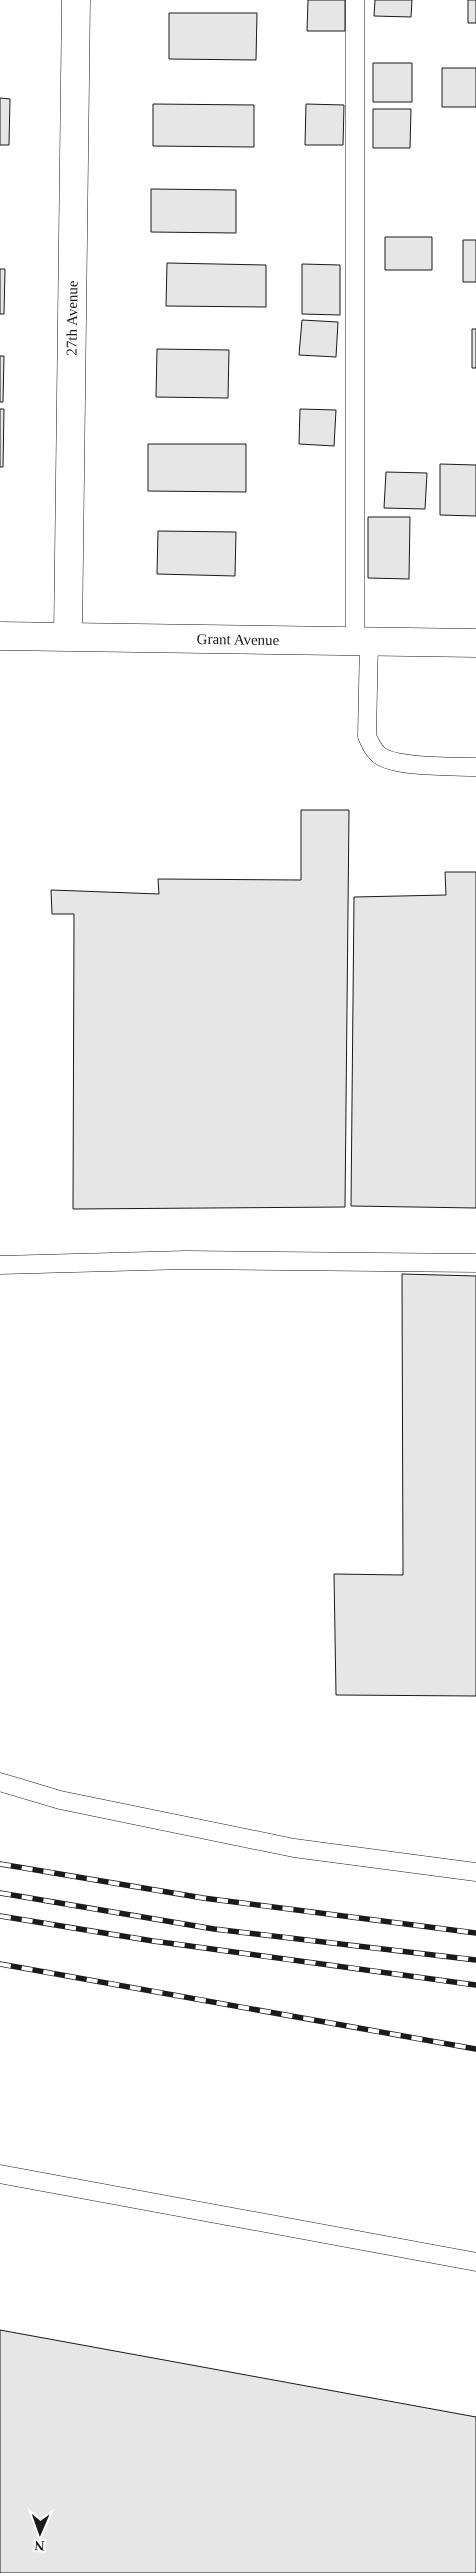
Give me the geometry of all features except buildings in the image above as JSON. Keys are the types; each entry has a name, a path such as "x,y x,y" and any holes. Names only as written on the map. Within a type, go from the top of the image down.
{"street":[{"name":"27th Avenue","path":"68,636 76,0"},
{"name":"Grant Avenue","path":"0,636 476,643"}],"lane":[{"path":"355,0 362,641 367,736 372,748 381,757 393,761 417,765 476,767"},
{"path":"0,1265 186,1260 476,1263"},
{"path":"0,1782 60,1800 294,1848 476,1872"},
{"path":"0,2174 476,2262"}],"railway":[{"path":"0,1864 203,1898 476,1933"},
{"path":"0,1893 214,1929 476,1960"},
{"path":"0,1916 153,1941 476,1985"},
{"path":"0,1964 476,2049"}]}
